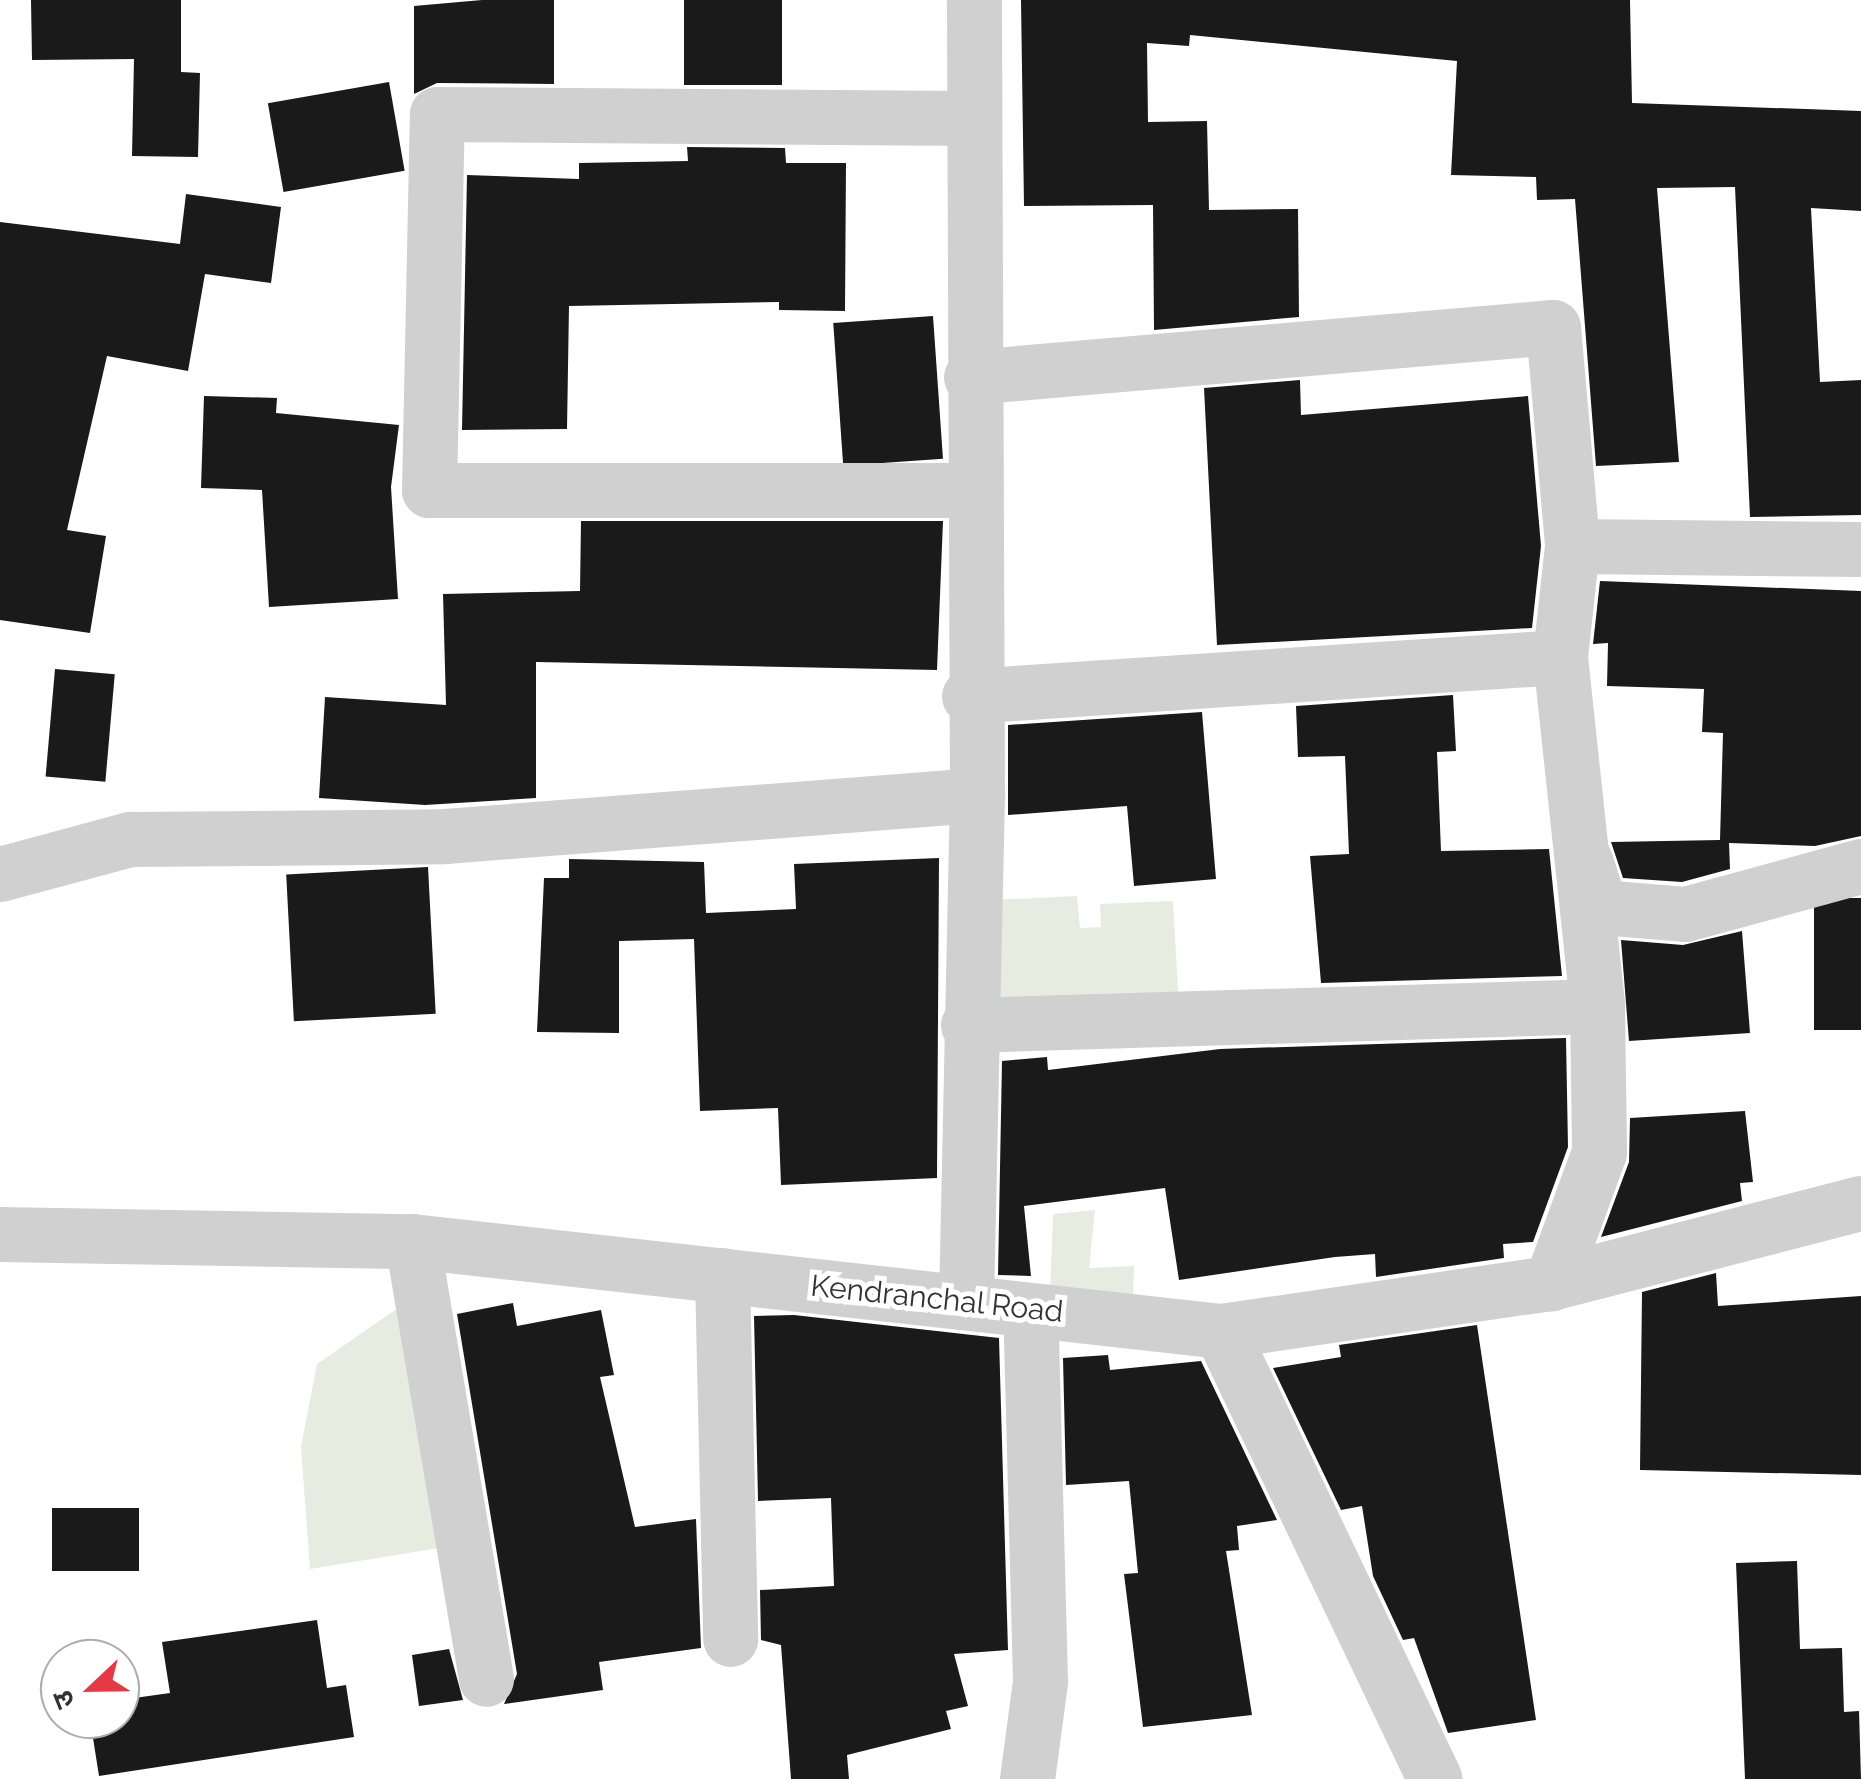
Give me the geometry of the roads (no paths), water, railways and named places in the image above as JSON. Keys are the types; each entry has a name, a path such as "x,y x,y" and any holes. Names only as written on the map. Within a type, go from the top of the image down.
{"street":[{"path":"966,1302 968,1025 977,794 969,696 974,0"},
{"path":"973,118 437,114 428,490 973,490"},
{"path":"972,377 1553,327 1572,546 1560,657 1573,824 1596,1006 1598,1152 1551,1283"},
{"path":"1572,546 1861,549"},
{"path":"969,696 1560,657"},
{"path":"0,874 130,839 445,836 977,794"},
{"path":"1573,824 1600,907 1686,914 1861,866"},
{"path":"968,1025 1596,1006"},
{"name":"Kendranchal Road","path":"0,1234 412,1241 1221,1331 1551,1283 1861,1203"},
{"path":"412,1241 486,1680"},
{"path":"722,1275 730,1639"},
{"path":"1027,1779 1040,1681 1030,1310"},
{"path":"1221,1331 1435,1779"}]}
